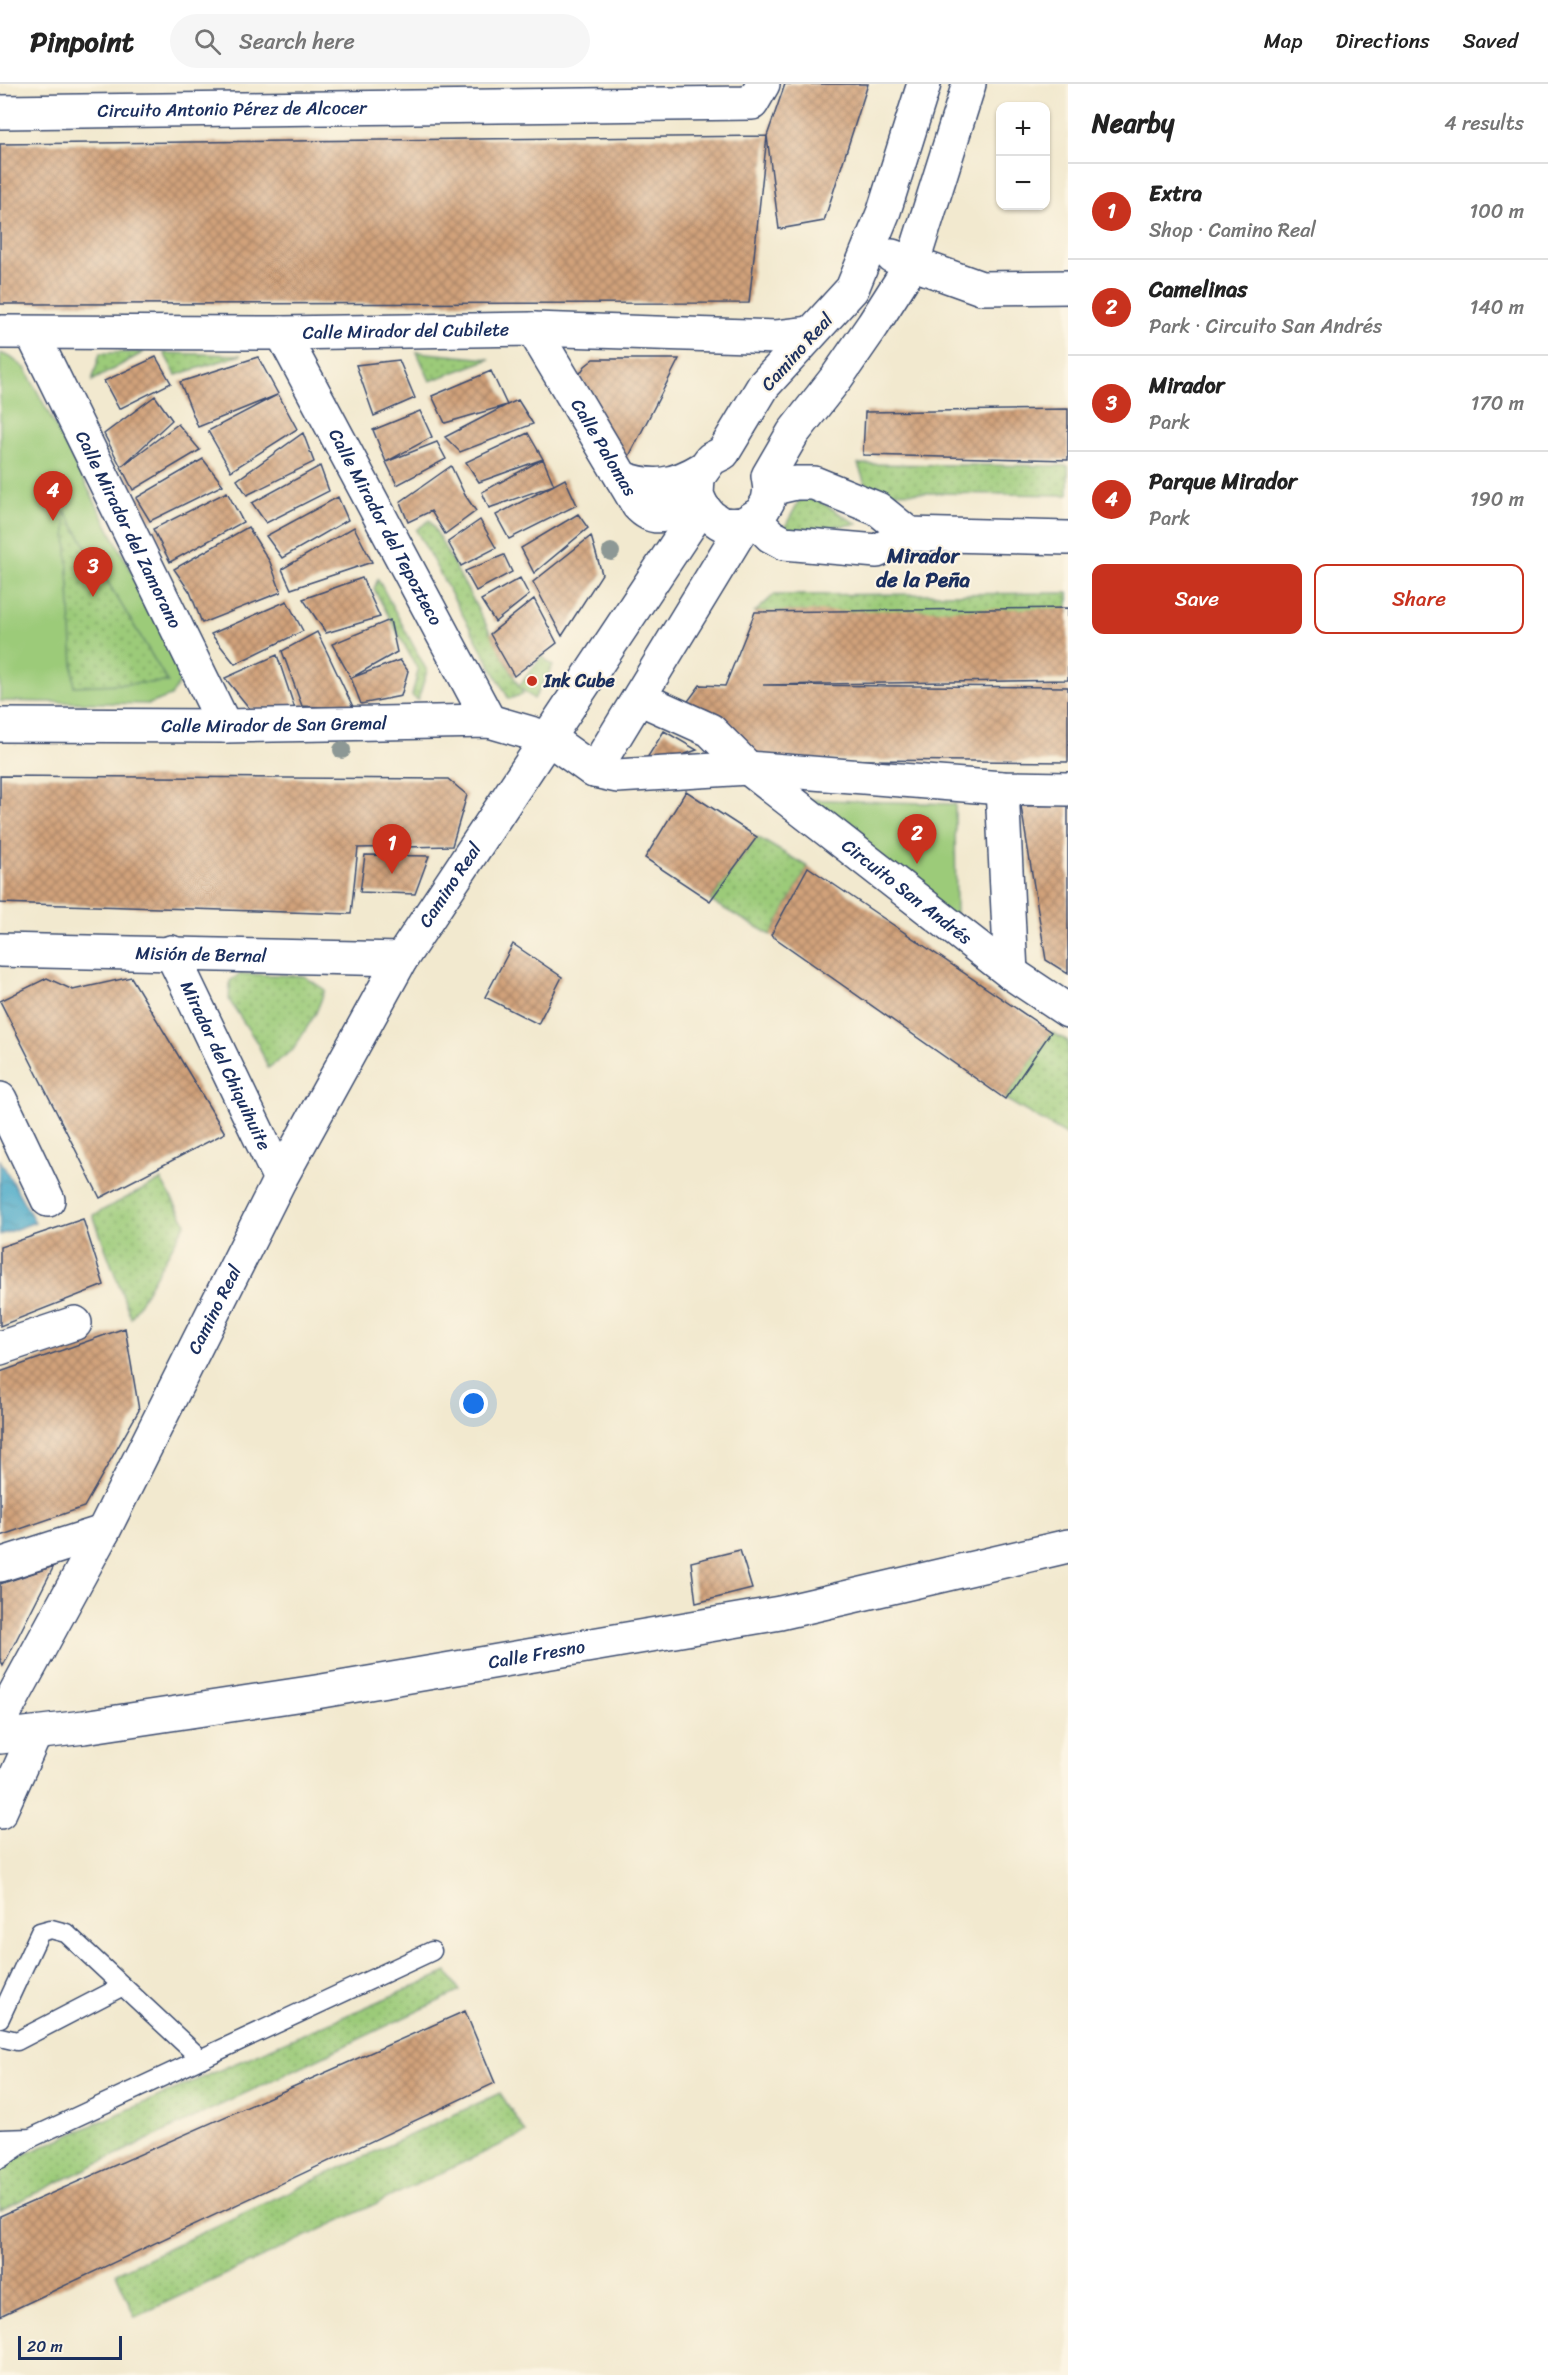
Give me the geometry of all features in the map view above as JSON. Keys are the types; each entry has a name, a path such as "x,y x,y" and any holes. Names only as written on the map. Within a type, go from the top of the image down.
{"street":[{"name":"Camino Real","path":"0,1721 103,1532 280,1179 401,959 548,738 764,385 852,289 870,249 924,84"},
{"path":"769,482 761,464 750,456 737,452 706,481 710,516 732,525 749,521 761,513 768,501 769,482 793,433 837,377 913,262 969,84"},
{"name":"Circuito Antonio Pérez de Alcocer","path":"0,112 49,98 757,93"},
{"path":"870,249 913,262 981,288 1068,288"},
{"name":"Calle Mirador del Cubilete","path":"0,332 282,333 533,329 777,337 811,333"},
{"name":"Calle Palomas","path":"533,329 638,505 646,514 657,517 670,514 706,481"},
{"name":"Calle Mirador del Zamorano","path":"32,333 225,726"},
{"name":"Calle Mirador del Tepozteco","path":"282,333 489,721"},
{"path":"769,482 814,483 878,509 909,534"},
{"path":"749,521 784,543 877,551 909,534 1068,538"},
{"path":"594,771 749,521"},
{"name":"Circuito San Andrés","path":"639,698 711,730 748,768 1011,974 1068,1011"},
{"name":"Calle Mirador de San Gremal","path":"0,725 225,726 489,721 548,738"},
{"path":"548,738 594,771 617,776 748,768 1002,788 1068,789"},
{"path":"1002,788 1011,974"},
{"name":"Misión de Bernal","path":"0,950 171,952 401,959"},
{"name":"Mirador del Chiquihuite","path":"171,952 280,1179"},
{"path":"0,1098 48,1200"},
{"path":"0,1348 75,1323"},
{"path":"0,1565 103,1532"},
{"name":"Calle Fresno","path":"0,1737 35,1734 316,1692 780,1613 1068,1546"},
{"path":"0,1812 35,1734"}],"lane":[{"path":"0,2018 40,1932 51,1929 66,1933 201,2059"},
{"path":"0,2159 31,2138 432,1951"},
{"path":"0,2037 17,2041 123,1986"},
{"path":"0,2139 31,2138"}],"green space":[{"path":"144,352 92,381 100,353"},
{"path":"417,352 489,359 490,359 430,381"},
{"path":"0,353 25,368 185,674 171,696 149,704 0,701"},
{"path":"164,353 241,355 176,375"},
{"path":"858,464 1068,466 1068,495 868,492"},
{"path":"804,492 857,524 782,532"},
{"path":"65,511 168,682 74,686"},
{"path":"430,520 519,686 542,656 553,666 534,699 520,688 523,694 509,699 416,530"},
{"path":"378,579 427,671 418,700 412,696 418,670 374,589"},
{"path":"1068,593 1068,612 755,612 774,595"},
{"path":"795,799 955,804 956,924"},
{"path":"757,837 808,867 771,935 710,901"},
{"path":"240,974 304,976 325,990 316,1013 293,1050 268,1068 258,1044 229,1000 230,981"},
{"path":"1051,1032 1068,1041 1068,1136 1005,1099"},
{"path":"161,1180 186,1223 131,1318 93,1215"},
{"path":"447,1972 460,1991 0,2210 0,2165"},
{"path":"500,2093 526,2133 135,2317 116,2273"}],"water":[{"path":"0,1160 35,1222 0,1235"}],"building":[{"path":"785,84 868,84 824,221 779,229 767,136"},
{"path":"767,136 749,303 0,304 0,144"},
{"path":"156,357 171,383 119,409 104,381"},
{"path":"258,357 297,429 231,471 208,431 277,395 198,427 180,382"},
{"path":"594,359 679,359 624,466 579,375"},
{"path":"399,360 415,398 374,416 356,365"},
{"path":"491,371 507,405 445,423 432,396"},
{"path":"155,396 172,420 122,466 178,424 200,450 133,490 104,434"},
{"path":"518,400 533,424 460,452 445,437"},
{"path":"1068,409 1068,460 863,455 865,412"},
{"path":"420,411 432,437 386,462 373,430"},
{"path":"303,433 314,462 247,495 237,480"},
{"path":"528,433 543,459 479,482 466,462"},
{"path":"437,442 446,459 397,485 386,462"},
{"path":"203,459 223,485 150,521 136,498"},
{"path":"543,459 554,485 489,508 482,492"},
{"path":"320,466 329,491 266,523 252,503"},
{"path":"451,466 465,495 476,511 445,534 431,511 408,522 400,502"},
{"path":"565,479 577,505 509,539 496,515"},
{"path":"227,492 243,522 170,562 153,529"},
{"path":"338,497 348,520 282,558 266,536"},
{"path":"578,514 588,528 534,573 521,548"},
{"path":"480,520 496,548 461,566 448,542"},
{"path":"248,527 270,562 281,592 202,623 190,592 174,569"},
{"path":"354,527 372,562 291,589 282,569"},
{"path":"591,536 602,574 562,636 533,582"},
{"path":"504,555 512,572 476,591 465,571"},
{"path":"362,578 380,617 326,633 303,599"},
{"path":"520,578 529,595 495,622 481,600"},
{"path":"534,599 557,643 514,676 490,634"},
{"path":"287,601 303,631 235,664 211,634"},
{"path":"1068,608 1068,680 763,685 1068,687 1068,762 761,759 683,708 700,685 725,686 755,612"},
{"path":"390,620 397,652 351,678 332,644"},
{"path":"317,632 354,709 302,706 282,651"},
{"path":"277,655 295,709 250,709 225,678"},
{"path":"400,660 408,671 401,696 361,704 351,678"},
{"path":"664,731 697,750 640,769"},
{"path":"0,776 448,779 467,795 452,846 358,848 351,914 0,903"},
{"path":"686,791 757,837 710,901 645,858"},
{"path":"1068,805 1068,974 1046,960 1021,806"},
{"path":"365,855 429,856 415,894 360,892"},
{"path":"808,867 1051,1032 1005,1099 771,935"},
{"path":"513,944 562,977 538,1024 485,997"},
{"path":"131,977 225,1133 100,1198 0,1001 47,978 73,990"},
{"path":"83,1219 104,1285 0,1326 0,1247"},
{"path":"125,1328 139,1410 84,1507 0,1536 0,1372"},
{"path":"740,1550 752,1589 696,1603 691,1562"},
{"path":"54,1566 3,1666 0,1658 0,1584"},
{"path":"465,2011 495,2083 0,2316 0,2216"}],"place":[{"name":"Parque Mirador","path":"53,521"},
{"name":"Mirador","path":"93,597"},
{"name":"Ink Cube","path":"532,681"},
{"name":"Camelinas","path":"917,864"},
{"name":"Extra","path":"392,874"}],"district":[{"name":"Mirador de la Peña","path":"923,568"}]}
